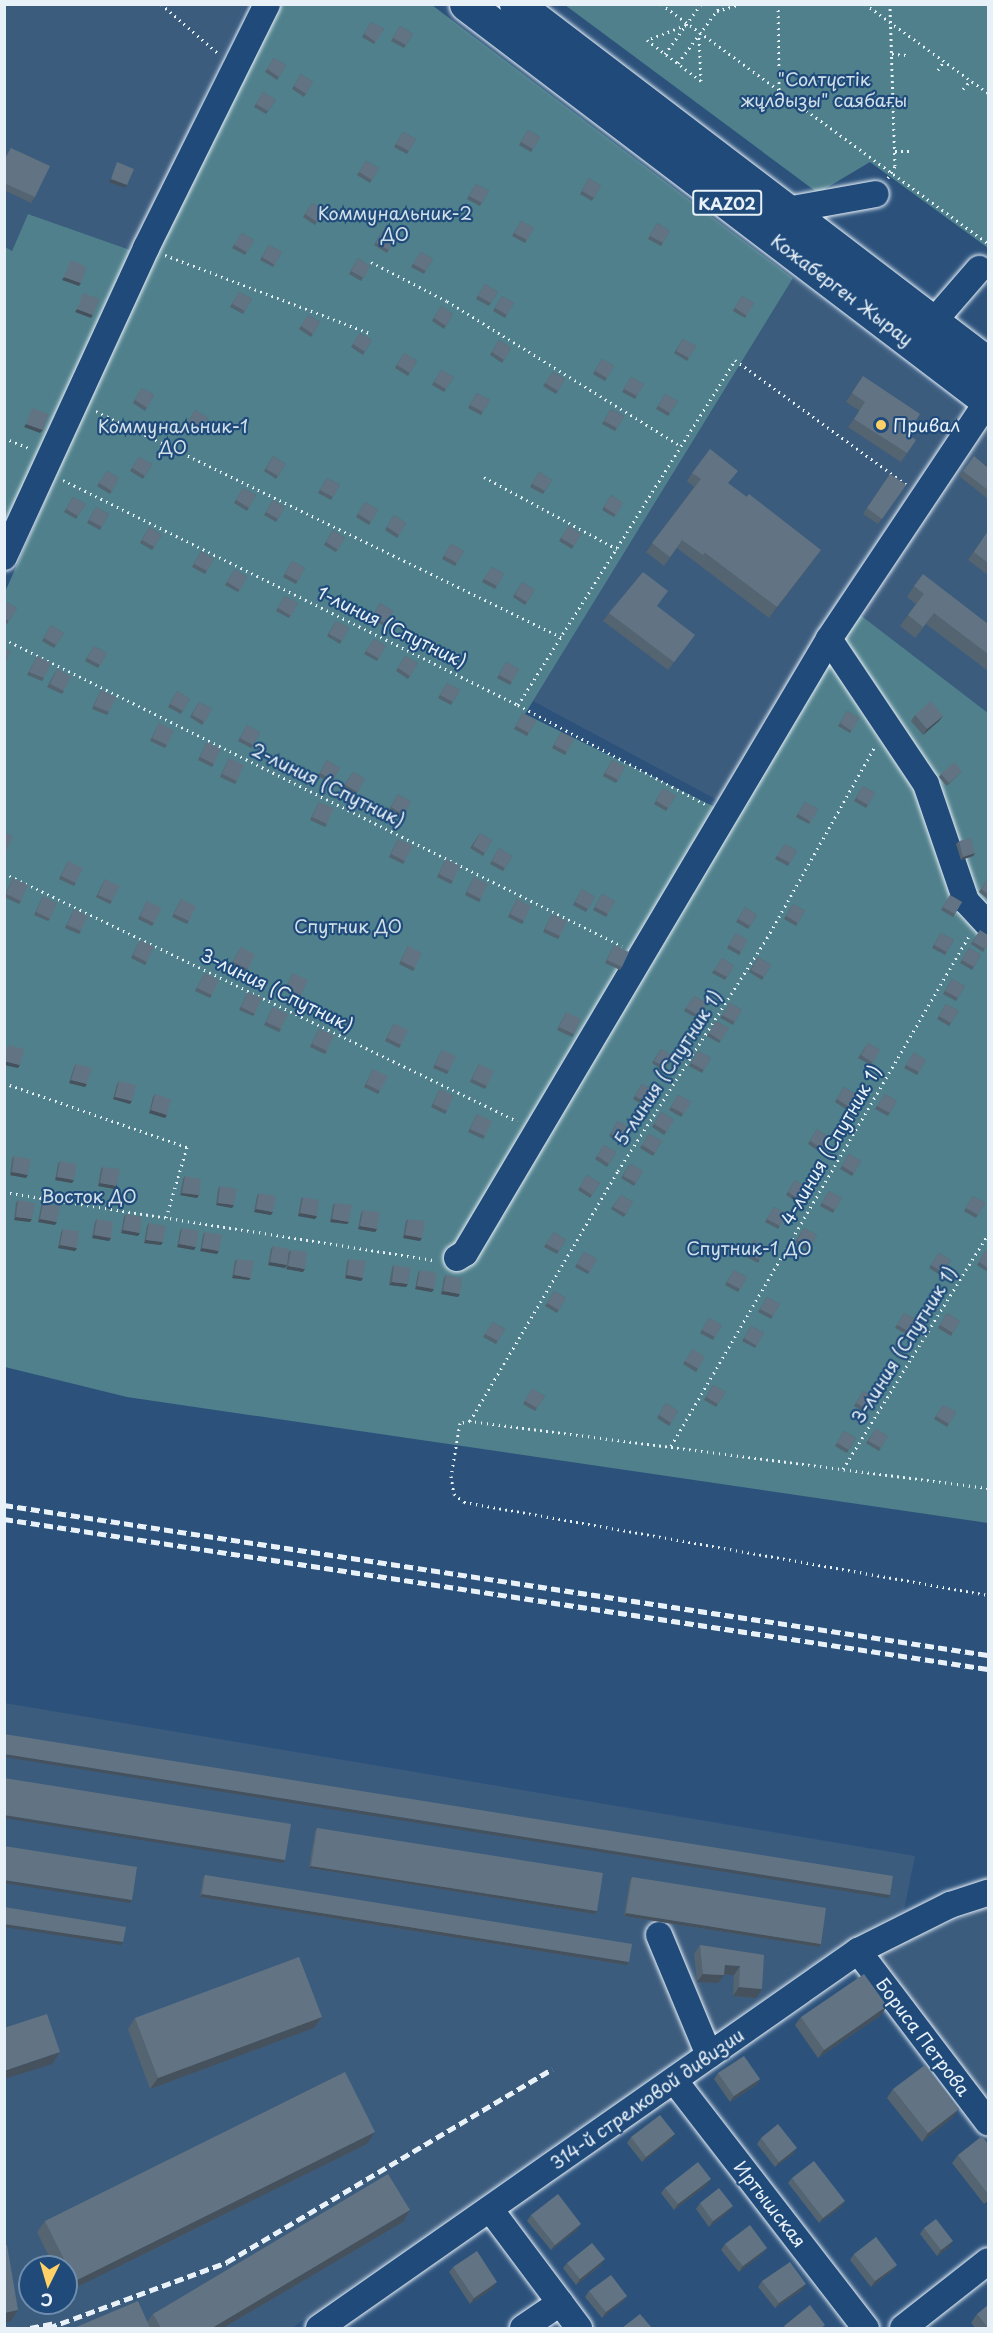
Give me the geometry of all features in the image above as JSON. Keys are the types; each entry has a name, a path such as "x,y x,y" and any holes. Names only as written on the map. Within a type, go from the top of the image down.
{"highway":[{"name":"Кожаберген Жырау","path":"466,4 988,401"},
{"name":"Кожаберген Жырау","path":"516,4 988,364"}],"street":[{"path":"4,557 146,248 267,4"},
{"path":"787,210 876,194"},
{"path":"934,321 979,269"},
{"path":"457,1258 465,1253 829,639 921,495 988,401"},
{"path":"829,639 885,729 926,784 966,902 984,922"},
{"name":"314-й стрелковой дивизии","path":"319,2328 858,1951 950,1905 988,1893"},
{"path":"659,1935 709,2055"},
{"name":"Бориса Петрова","path":"858,1951 988,2122"},
{"name":"Иртышская","path":"674,2080 866,2328"},
{"path":"490,2209 579,2328"},
{"path":"903,2328 988,2261"},
{"path":"524,2328 560,2303"}],"path":[{"path":"161,4 235,67"},
{"path":"661,4 893,171 988,243"},
{"path":"665,54 701,4"},
{"path":"678,63 722,4"},
{"path":"717,11 741,4"},
{"path":"778,4 779,90"},
{"path":"865,4 988,93"},
{"path":"876,194 893,171 895,152 890,4"},
{"path":"687,24 647,40 701,81 700,34"},
{"path":"892,54 907,55"},
{"path":"938,70 944,61"},
{"path":"963,89 970,80"},
{"path":"895,152 910,151"},
{"path":"146,248 369,333"},
{"path":"371,262 447,301 681,446"},
{"path":"518,705 735,360 921,495"},
{"path":"75,402 561,637"},
{"name":"1-линия (Спутник)","path":"4,438 47,464 518,705 726,815"},
{"path":"484,477 617,549"},
{"name":"2-линия (Спутник)","path":"4,639 640,955"},
{"name":"5-линия (Спутник 1)","path":"885,729 767,938 618,1171 470,1421 460,1424 451,1476 454,1494 464,1503 988,1595"},
{"name":"3-линия (Спутник)","path":"4,873 537,1131"},
{"name":"4-линия (Спутник 1)","path":"671,1447 984,922"},
{"path":"4,1083 187,1147 166,1218"},
{"path":"4,1192 433,1259 457,1258"},
{"name":"3-линия (Спутник 1)","path":"843,1469 988,1234"},
{"path":"470,1421 988,1488"}],"shaded area":[{"path":"4,5 246,5 133,251 28,214 12,251 5,247"},
{"path":"793,278 988,428 988,713 843,602 723,803 533,701"},
{"path":"4,1703 915,1856 904,1910 841,1945 292,2328 5,2328"},
{"path":"988,1907 988,2101 874,1954"}],"green space":[{"path":"281,5 432,5 793,278 525,714 731,815 855,611 988,713 988,1523 127,1397 5,1367 5,592 128,311"},
{"name":"\"Солтүстік жұлдызы\" саябағы","path":"565,5 988,5 988,248 870,162 818,193"},
{"path":"28,214 133,251 5,555 5,247 12,251"}],"building":[{"path":"371,22 384,29 376,42 364,34"},
{"path":"400,26 413,34 406,45 393,38"},
{"path":"274,58 286,65 279,77 267,69"},
{"path":"301,74 313,82 306,94 294,86"},
{"path":"263,92 276,100 268,111 256,104"},
{"path":"528,130 540,137 533,149 521,142"},
{"path":"403,132 416,139 409,151 396,144"},
{"path":"11,148 50,166 35,197 4,183 4,161"},
{"path":"366,161 379,168 372,180 359,172"},
{"path":"117,162 134,169 127,185 111,179"},
{"path":"589,178 601,186 594,198 582,191"},
{"path":"476,184 489,191 482,203 469,196"},
{"path":"312,203 324,210 317,222 305,214"},
{"path":"521,221 534,228 527,240 514,233"},
{"path":"657,223 670,231 663,243 650,236"},
{"path":"383,230 396,238 389,250 376,243"},
{"path":"242,233 254,240 247,252 234,245"},
{"path":"269,245 282,252 275,265 262,257"},
{"path":"421,252 433,259 426,271 413,264"},
{"path":"358,258 370,266 364,278 351,271"},
{"path":"71,260 87,267 81,283 64,277"},
{"path":"485,284 498,292 491,303 478,296"},
{"path":"239,292 252,299 245,311 232,304"},
{"path":"83,293 100,299 93,315 77,309"},
{"path":"502,296 514,303 507,315 495,308"},
{"path":"742,296 754,303 747,316 735,308"},
{"path":"441,306 453,314 446,326 434,318"},
{"path":"308,315 320,322 313,334 301,326"},
{"path":"360,333 372,340 365,352 353,344"},
{"path":"683,339 696,346 689,358 676,351"},
{"path":"499,340 511,348 504,360 492,352"},
{"path":"404,353 417,361 410,373 397,365"},
{"path":"602,359 614,366 607,378 595,371"},
{"path":"441,370 454,377 446,389 434,382"},
{"path":"553,372 565,379 558,391 545,383"},
{"name":"Привал","path":"863,376 920,414 907,434 916,440 907,453 854,419 865,402 852,393"},
{"path":"631,377 644,384 637,396 624,389"},
{"path":"142,388 154,395 147,408 135,400"},
{"path":"477,393 490,400 483,412 470,405"},
{"path":"665,394 678,401 670,413 658,406"},
{"path":"32,408 49,414 43,430 26,424"},
{"path":"611,409 624,416 617,428 604,421"},
{"path":"195,410 208,418 200,429 188,422"},
{"path":"710,449 738,471 728,483 747,497 703,555 682,540 670,557 652,543 701,479 692,473"},
{"path":"273,456 286,464 278,476 266,469"},
{"path":"974,456 988,468 988,490 963,471"},
{"path":"139,457 152,464 145,476 132,468"},
{"path":"107,471 119,478 112,491 99,483"},
{"path":"539,472 552,480 545,491 532,484"},
{"path":"890,474 906,485 882,519 867,508"},
{"path":"327,478 340,485 333,497 320,490"},
{"path":"243,488 256,495 249,508 236,500"},
{"path":"749,494 821,550 777,607 704,552"},
{"path":"611,495 623,503 616,515 604,507"},
{"path":"73,497 86,504 78,516 66,509"},
{"path":"273,500 285,507 278,519 266,512"},
{"path":"365,502 378,510 371,522 358,514"},
{"path":"96,507 109,514 102,527 89,520"},
{"path":"394,515 406,523 399,535 387,527"},
{"path":"569,526 581,534 574,546 561,538"},
{"path":"149,527 162,535 154,547 142,540"},
{"path":"333,530 345,538 338,550 326,542"},
{"path":"988,531 988,563 974,552"},
{"path":"451,544 464,551 457,563 444,556"},
{"path":"201,551 214,559 207,571 194,564"},
{"path":"292,561 305,568 298,581 285,574"},
{"path":"492,567 504,574 497,586 484,579"},
{"path":"235,569 247,577 240,590 227,582"},
{"path":"643,572 668,591 657,606 695,635 674,662 609,613"},
{"path":"923,574 988,624 988,654 934,613 923,627 908,615 924,594 914,586"},
{"path":"522,582 535,590 527,602 515,595"},
{"path":"285,596 298,603 291,616 278,608"},
{"path":"4,601 17,608 9,621 4,618"},
{"path":"380,603 393,611 386,624 373,616"},
{"path":"336,621 349,628 342,641 329,634"},
{"path":"51,625 64,633 56,645 44,638"},
{"path":"374,639 386,646 379,659 366,651"},
{"path":"94,646 107,653 100,665 87,658"},
{"path":"4,648 11,651 4,666"},
{"path":"37,656 51,663 44,678 29,672"},
{"path":"405,656 418,663 410,676 398,668"},
{"path":"506,662 519,669 512,682 499,675"},
{"path":"57,669 71,676 64,691 50,684"},
{"path":"447,683 460,690 453,702 440,695"},
{"path":"101,690 116,697 109,712 94,706"},
{"path":"177,691 190,699 183,711 170,704"},
{"path":"931,701 943,716 927,729 915,715"},
{"path":"199,702 212,709 205,722 192,715"},
{"path":"847,711 859,718 852,731 840,723"},
{"path":"523,713 536,721 529,733 516,726"},
{"path":"159,723 174,730 167,745 152,738"},
{"path":"247,725 260,733 253,745 240,738"},
{"path":"561,732 574,739 567,752 554,745"},
{"path":"207,742 221,749 214,764 200,757"},
{"path":"229,758 244,765 237,781 222,774"},
{"path":"327,760 340,768 333,780 320,773"},
{"path":"612,760 625,767 618,780 605,773"},
{"path":"954,762 962,771 949,783 941,774"},
{"path":"353,772 365,779 358,792 345,785"},
{"path":"863,786 875,793 868,805 856,798"},
{"path":"663,788 676,796 668,808 656,801"},
{"path":"398,794 411,802 404,815 391,807"},
{"path":"319,802 334,808 327,824 312,817"},
{"path":"805,802 818,809 811,822 798,814"},
{"path":"4,832 13,836 6,852 4,851"},
{"path":"480,833 492,840 485,853 473,846"},
{"path":"971,838 975,853 963,857 959,841"},
{"path":"398,839 413,846 405,861 391,854"},
{"path":"785,844 797,851 790,863 777,856"},
{"path":"499,848 512,856 505,868 492,861"},
{"path":"446,859 460,866 453,881 439,874"},
{"path":"68,861 83,868 76,883 61,876"},
{"path":"474,877 488,884 481,899 467,892"},
{"path":"13,878 28,885 21,901 6,894"},
{"path":"988,878 988,894 981,889"},
{"path":"105,879 120,886 112,901 98,895"},
{"path":"582,889 595,897 588,909 575,902"},
{"path":"602,894 615,901 608,914 595,907"},
{"path":"950,895 962,902 955,914 943,907"},
{"path":"43,896 57,903 50,919 36,912"},
{"path":"181,899 196,906 189,921 174,914"},
{"path":"517,899 531,906 524,921 510,914"},
{"path":"147,901 162,908 154,923 140,916"},
{"path":"793,904 805,911 798,923 786,916"},
{"path":"745,907 757,915 750,926 738,919"},
{"path":"74,909 88,916 81,931 67,925"},
{"path":"552,914 567,921 560,936 545,929"},
{"path":"980,930 988,935 988,944 985,949 973,942"},
{"path":"736,933 748,940 741,952 729,945"},
{"path":"941,933 954,940 947,952 934,945"},
{"path":"140,940 154,947 147,962 133,955"},
{"path":"614,945 629,952 622,967 607,960"},
{"path":"408,946 422,953 415,968 401,961"},
{"path":"241,947 255,954 248,969 233,962"},
{"path":"969,948 981,955 974,967 962,960"},
{"path":"758,957 771,965 764,977 751,970"},
{"path":"722,958 734,966 727,977 714,970"},
{"path":"205,973 219,980 212,995 197,988"},
{"path":"293,973 308,980 301,995 286,988"},
{"path":"952,979 965,986 958,998 945,991"},
{"path":"248,992 262,998 255,1014 241,1007"},
{"path":"694,996 706,1003 699,1016 686,1008"},
{"path":"730,1003 742,1010 735,1022 722,1015"},
{"path":"946,1004 959,1011 951,1023 939,1016"},
{"path":"273,1007 288,1014 281,1029 266,1022"},
{"path":"566,1012 581,1019 574,1034 559,1027"},
{"path":"716,1021 729,1028 721,1041 709,1033"},
{"path":"394,1023 408,1030 401,1045 387,1038"},
{"path":"319,1029 334,1035 327,1051 312,1044"},
{"path":"868,1043 880,1050 873,1063 861,1055"},
{"path":"8,1045 24,1049 20,1065 4,1061"},
{"path":"661,1049 673,1056 666,1068 654,1061"},
{"path":"442,1050 456,1056 449,1071 435,1065"},
{"path":"698,1051 711,1058 704,1070 691,1063"},
{"path":"914,1053 926,1060 919,1072 906,1065"},
{"path":"76,1064 92,1068 87,1084 71,1080"},
{"path":"479,1064 494,1071 487,1086 472,1079"},
{"path":"373,1069 388,1076 380,1091 366,1084"},
{"path":"119,1081 136,1085 132,1101 115,1097"},
{"path":"642,1084 654,1091 647,1103 635,1096"},
{"path":"844,1087 857,1095 849,1107 837,1099"},
{"path":"440,1089 454,1096 447,1111 433,1104"},
{"path":"155,1094 171,1099 167,1115 151,1110"},
{"path":"885,1094 897,1101 890,1113 877,1106"},
{"path":"678,1095 691,1102 684,1114 671,1107"},
{"path":"661,1112 674,1120 667,1132 654,1124"},
{"path":"477,1114 492,1121 485,1136 470,1129"},
{"path":"618,1121 630,1129 623,1141 611,1134"},
{"path":"817,1129 829,1137 822,1149 810,1141"},
{"path":"649,1134 662,1141 655,1153 642,1145"},
{"path":"604,1145 616,1152 609,1164 597,1156"},
{"path":"849,1154 861,1161 854,1173 842,1166"},
{"path":"14,1156 31,1159 28,1175 12,1172"},
{"path":"60,1161 77,1164 74,1180 57,1177"},
{"path":"630,1164 643,1171 636,1183 623,1176"},
{"path":"103,1167 120,1169 117,1186 100,1183"},
{"path":"587,1175 600,1183 592,1195 580,1187"},
{"path":"185,1176 201,1179 199,1195 182,1193"},
{"path":"795,1180 807,1188 800,1200 788,1192"},
{"path":"220,1186 237,1189 234,1205 218,1203"},
{"path":"829,1191 842,1198 835,1210 822,1203"},
{"path":"259,1193 276,1196 273,1212 256,1209"},
{"path":"621,1195 633,1202 626,1214 613,1207"},
{"path":"973,1196 985,1203 978,1215 966,1208"},
{"path":"303,1197 319,1200 317,1216 300,1213"},
{"path":"18,1200 35,1203 32,1219 16,1217"},
{"path":"43,1203 60,1206 57,1222 40,1219"},
{"path":"335,1203 352,1205 349,1222 332,1219"},
{"path":"774,1207 787,1214 780,1226 767,1219"},
{"path":"363,1210 380,1212 377,1229 360,1226"},
{"path":"126,1214 142,1217 140,1233 123,1230"},
{"path":"97,1219 113,1222 111,1238 94,1235"},
{"path":"408,1219 425,1221 422,1238 405,1235"},
{"path":"149,1223 166,1226 163,1242 146,1240"},
{"path":"182,1228 199,1231 196,1247 179,1244"},
{"path":"804,1228 817,1235 810,1247 797,1240"},
{"path":"63,1229 79,1231 77,1248 60,1245"},
{"path":"205,1232 222,1235 219,1251 202,1248"},
{"path":"554,1232 566,1240 559,1251 546,1244"},
{"path":"754,1240 767,1248 760,1260 747,1253"},
{"path":"273,1246 289,1249 287,1265 270,1262"},
{"path":"291,1250 307,1252 305,1269 288,1266"},
{"path":"986,1250 988,1251 988,1268 979,1262"},
{"path":"584,1252 597,1259 590,1272 577,1264"},
{"path":"939,1253 951,1260 944,1273 931,1265"},
{"path":"237,1259 254,1261 251,1278 234,1275"},
{"path":"349,1259 366,1261 363,1278 347,1275"},
{"path":"394,1265 411,1268 408,1284 392,1282"},
{"path":"420,1270 437,1273 434,1289 417,1286"},
{"path":"734,1270 747,1277 740,1289 727,1282"},
{"path":"446,1275 462,1278 460,1294 443,1291"},
{"path":"554,1291 566,1298 559,1310 547,1303"},
{"path":"767,1297 780,1304 773,1316 760,1309"},
{"path":"904,1313 917,1320 910,1332 897,1325"},
{"path":"947,1313 960,1321 953,1333 940,1325"},
{"path":"709,1318 722,1325 715,1337 702,1330"},
{"path":"493,1322 505,1329 498,1341 485,1334"},
{"path":"751,1326 764,1333 757,1346 744,1338"},
{"path":"693,1349 705,1357 698,1369 685,1361"},
{"path":"713,1385 726,1392 718,1404 706,1397"},
{"path":"532,1389 545,1396 537,1408 525,1401"},
{"path":"863,1391 875,1398 868,1410 856,1403"},
{"path":"666,1403 678,1411 671,1423 659,1415"},
{"path":"943,1405 956,1412 949,1424 936,1416"},
{"path":"876,1429 888,1436 881,1448 868,1441"},
{"path":"844,1431 856,1438 849,1450 837,1443"},
{"path":"4,1734 893,1876 890,1895 4,1754"},
{"path":"4,1778 291,1824 285,1860 4,1815"},
{"path":"317,1828 603,1873 597,1911 311,1866"},
{"path":"4,1846 137,1867 132,1900 4,1880"},
{"path":"205,1875 632,1944 629,1962 202,1894"},
{"path":"632,1877 826,1908 821,1944 626,1913"},
{"path":"4,1907 126,1927 123,1942 4,1924"},
{"path":"700,1945 764,1955 762,1989 739,1987 740,1966 725,1965 724,1975 703,1974"},
{"path":"299,1957 322,2017 158,2078 135,2018"},
{"path":"864,1974 887,2006 824,2050 801,2017"},
{"path":"47,2014 60,2052 4,2071 4,2028"},
{"path":"744,2056 760,2079 734,2096 718,2073"},
{"path":"925,2065 959,2109 928,2133 893,2089"},
{"path":"345,2072 375,2132 78,2280 78,2255 62,2255 45,2221"},
{"path":"660,2115 675,2134 646,2157 631,2137"},
{"path":"778,2124 797,2148 779,2162 761,2138"},
{"path":"982,2136 988,2144 988,2194 958,2155"},
{"path":"814,2161 845,2201 823,2218 792,2178"},
{"path":"698,2162 711,2179 678,2204 665,2188"},
{"path":"388,2174 410,2210 212,2328 161,2328 153,2314"},
{"path":"719,2188 733,2206 713,2221 700,2203"},
{"path":"558,2194 581,2224 555,2245 531,2215"},
{"path":"936,2219 953,2241 941,2250 924,2228"},
{"path":"750,2225 767,2248 743,2266 725,2244"},
{"path":"876,2237 897,2265 875,2281 854,2254"},
{"path":"592,2243 605,2259 580,2279 567,2263"},
{"path":"7,2245 18,2310 4,2313 4,2246"},
{"path":"477,2251 497,2282 474,2298 453,2267"},
{"path":"790,2262 806,2284 779,2303 762,2281"},
{"path":"611,2275 627,2296 606,2312 589,2291"},
{"path":"138,2301 150,2328 74,2328"},
{"path":"810,2305 825,2325 821,2328 786,2328 784,2326"},
{"path":"988,2305 988,2328 977,2314"},
{"path":"640,2314 652,2328 622,2328"}],"railway":[{"path":"4,1505 988,1655"},
{"path":"4,1519 988,1669"},
{"path":"48,2328 227,2262 552,2069"},
{"path":"30,2328 56,2323"}],"place":[{"name":"Привал","path":"881,425"}],"park label":[{"name":"Коммунальник-2 ДО","path":"395,224"},
{"name":"Коммунальник-1 ДО","path":"173,437"},
{"name":"Спутник ДО","path":"348,926"},
{"name":"Восток ДО","path":"89,1196"},
{"name":"Спутник-1 ДО","path":"749,1248"}]}
